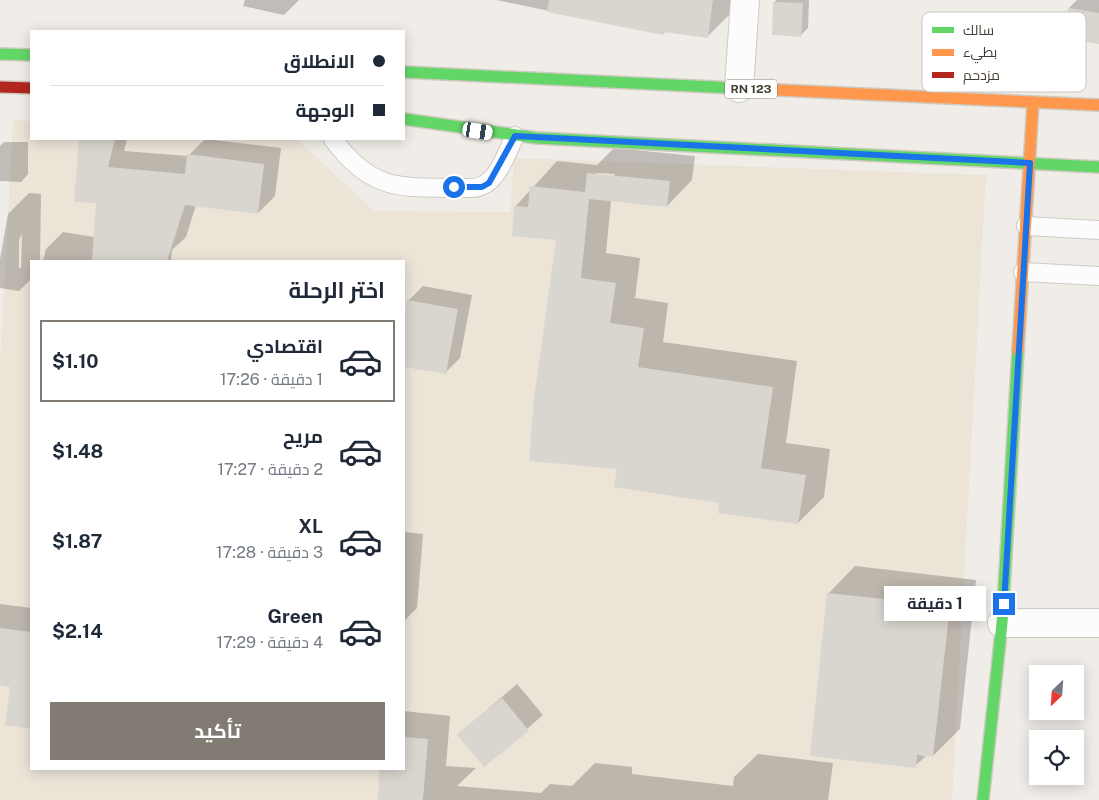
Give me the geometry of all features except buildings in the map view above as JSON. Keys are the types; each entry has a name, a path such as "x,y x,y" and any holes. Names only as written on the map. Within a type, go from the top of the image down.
{"main road":[{"path":"0,54 30,55"},
{"name":"RN 123","path":"405,72 1099,105"},
{"path":"0,87 30,88"},
{"path":"983,800 1002,623 1033,102"},
{"path":"405,119 515,136 1099,167"}],"street":[{"path":"739,88 745,0"},
{"path":"1002,623 1099,623"}],"lane":[{"path":"334,140 364,173 386,184 473,188 482,187 494,176 515,136"},
{"path":"1026,226 1099,230"},
{"path":"1023,272 1099,276"}],"shaded area":[{"path":"13,120 30,121 30,140 298,140 374,211 510,212 514,158 986,175 952,800 0,800 0,364"}],"traffic: fast":[{"path":"0,54 30,55"},
{"path":"405,72 734,88"},
{"path":"405,119 537,138 1099,167"},
{"path":"983,800 1002,623 1018,350"}],"traffic: slow":[{"path":"734,88 1099,105"},
{"path":"1018,350 1033,102"}],"traffic: jam":[{"path":"0,87 30,88"}],"route":[{"path":"454,187 482,187 489,183 515,136 560,140 1030,163 1004,604"}]}
